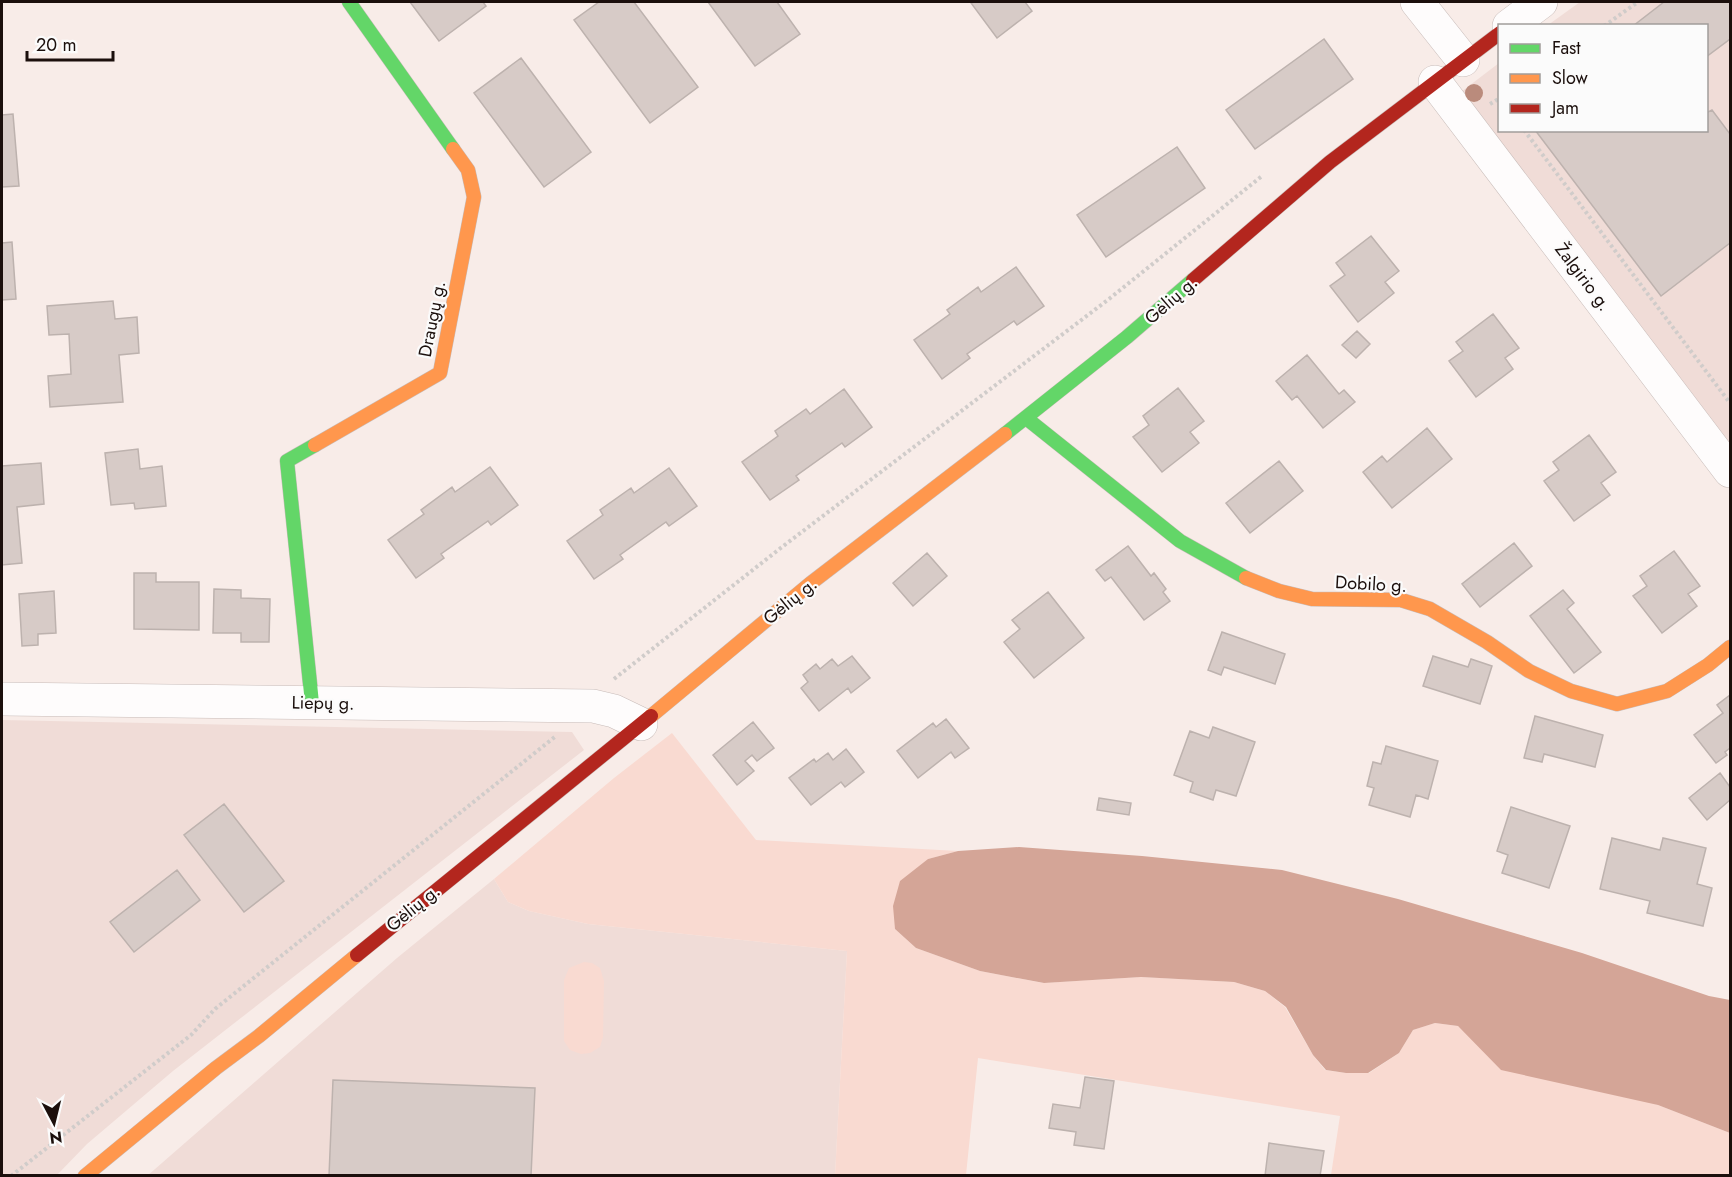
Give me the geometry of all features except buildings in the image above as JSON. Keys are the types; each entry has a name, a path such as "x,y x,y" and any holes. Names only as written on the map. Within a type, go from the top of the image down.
{"street":[{"name":"Draugų g.","path":"312,703 287,461 440,373 474,197 468,170 349,2"},
{"path":"1417,2 1463,60"},
{"path":"1512,24 1541,2"},
{"name":"Gėlių g.","path":"85,1176 811,583 1026,418 1127,337 1330,162 1498,34"},
{"name":"Žalgirio g.","path":"1436,82 1731,471"},
{"name":"Dobilo g.","path":"1026,418 1180,541 1251,580 1279,591 1312,599 1401,600 1430,609 1487,642 1529,671 1571,692 1617,704 1667,691 1731,647"},
{"name":"Liepų g.","path":"2,699 593,706 614,711 641,724"}],"path":[{"path":"1607,24 1638,2"},
{"path":"1526,132 1731,403"},
{"path":"593,706 607,685 783,547 1109,299 1264,174"},
{"path":"11,1176 191,1035 215,1009 556,735"}],"shaded area":[{"path":"1580,2 1730,2 1730,444 1461,92 1498,64 1498,132 1708,132 1708,24 1549,24"},
{"path":"2,720 572,732 584,750 173,1071 87,1144 57,1175 2,1176"},
{"path":"672,733 756,840 958,851 928,859 895,929 916,948 980,971 1043,983 1141,977 1234,982 1265,991 1285,1007 1313,1055 1325,1070 1369,1073 1399,1053 1413,1030 1435,1023 1458,1026 1477,1043 1658,1105 1730,1133 1730,1175 1331,1175 1340,1116 978,1058 966,1175 835,1175 847,951 588,924 529,911 508,902 494,879 614,778"},
{"path":"1019,847 1282,870 1398,899 1582,953 1709,996 1730,1000 1730,1133 1658,1105 1501,1070 1458,1026 1435,1023 1413,1030 1399,1053 1368,1073 1326,1070 1313,1055 1286,1007 1265,991 1234,982 1141,977 1044,983 980,971 916,948 895,929 893,906 900,881 928,859 958,851"},
{"path":"494,879 508,902 529,911 588,924 847,951 835,1175 147,1176 397,958"},
{"path":"584,962 592,963 600,968 604,981 603,1037 600,1047 590,1053 581,1054 570,1050 564,1041 564,980 569,968"}],"traffic: fast":[{"path":"349,2 453,149"},
{"path":"1005,434 1127,337 1193,280"},
{"path":"1026,418 1180,541 1246,578"},
{"path":"312,703 287,461 315,445"}],"traffic: slow":[{"path":"315,445 440,373 474,197 468,170 453,149"},
{"path":"651,716 811,583 1005,434"},
{"path":"1246,578 1279,591 1312,599 1401,600 1430,609 1487,642 1529,671 1571,691 1617,704 1667,691 1708,665 1730,647"},
{"path":"85,1176 357,955"}],"traffic: jam":[{"path":"1193,280 1330,162 1498,35"},
{"path":"357,955 651,716"}]}
